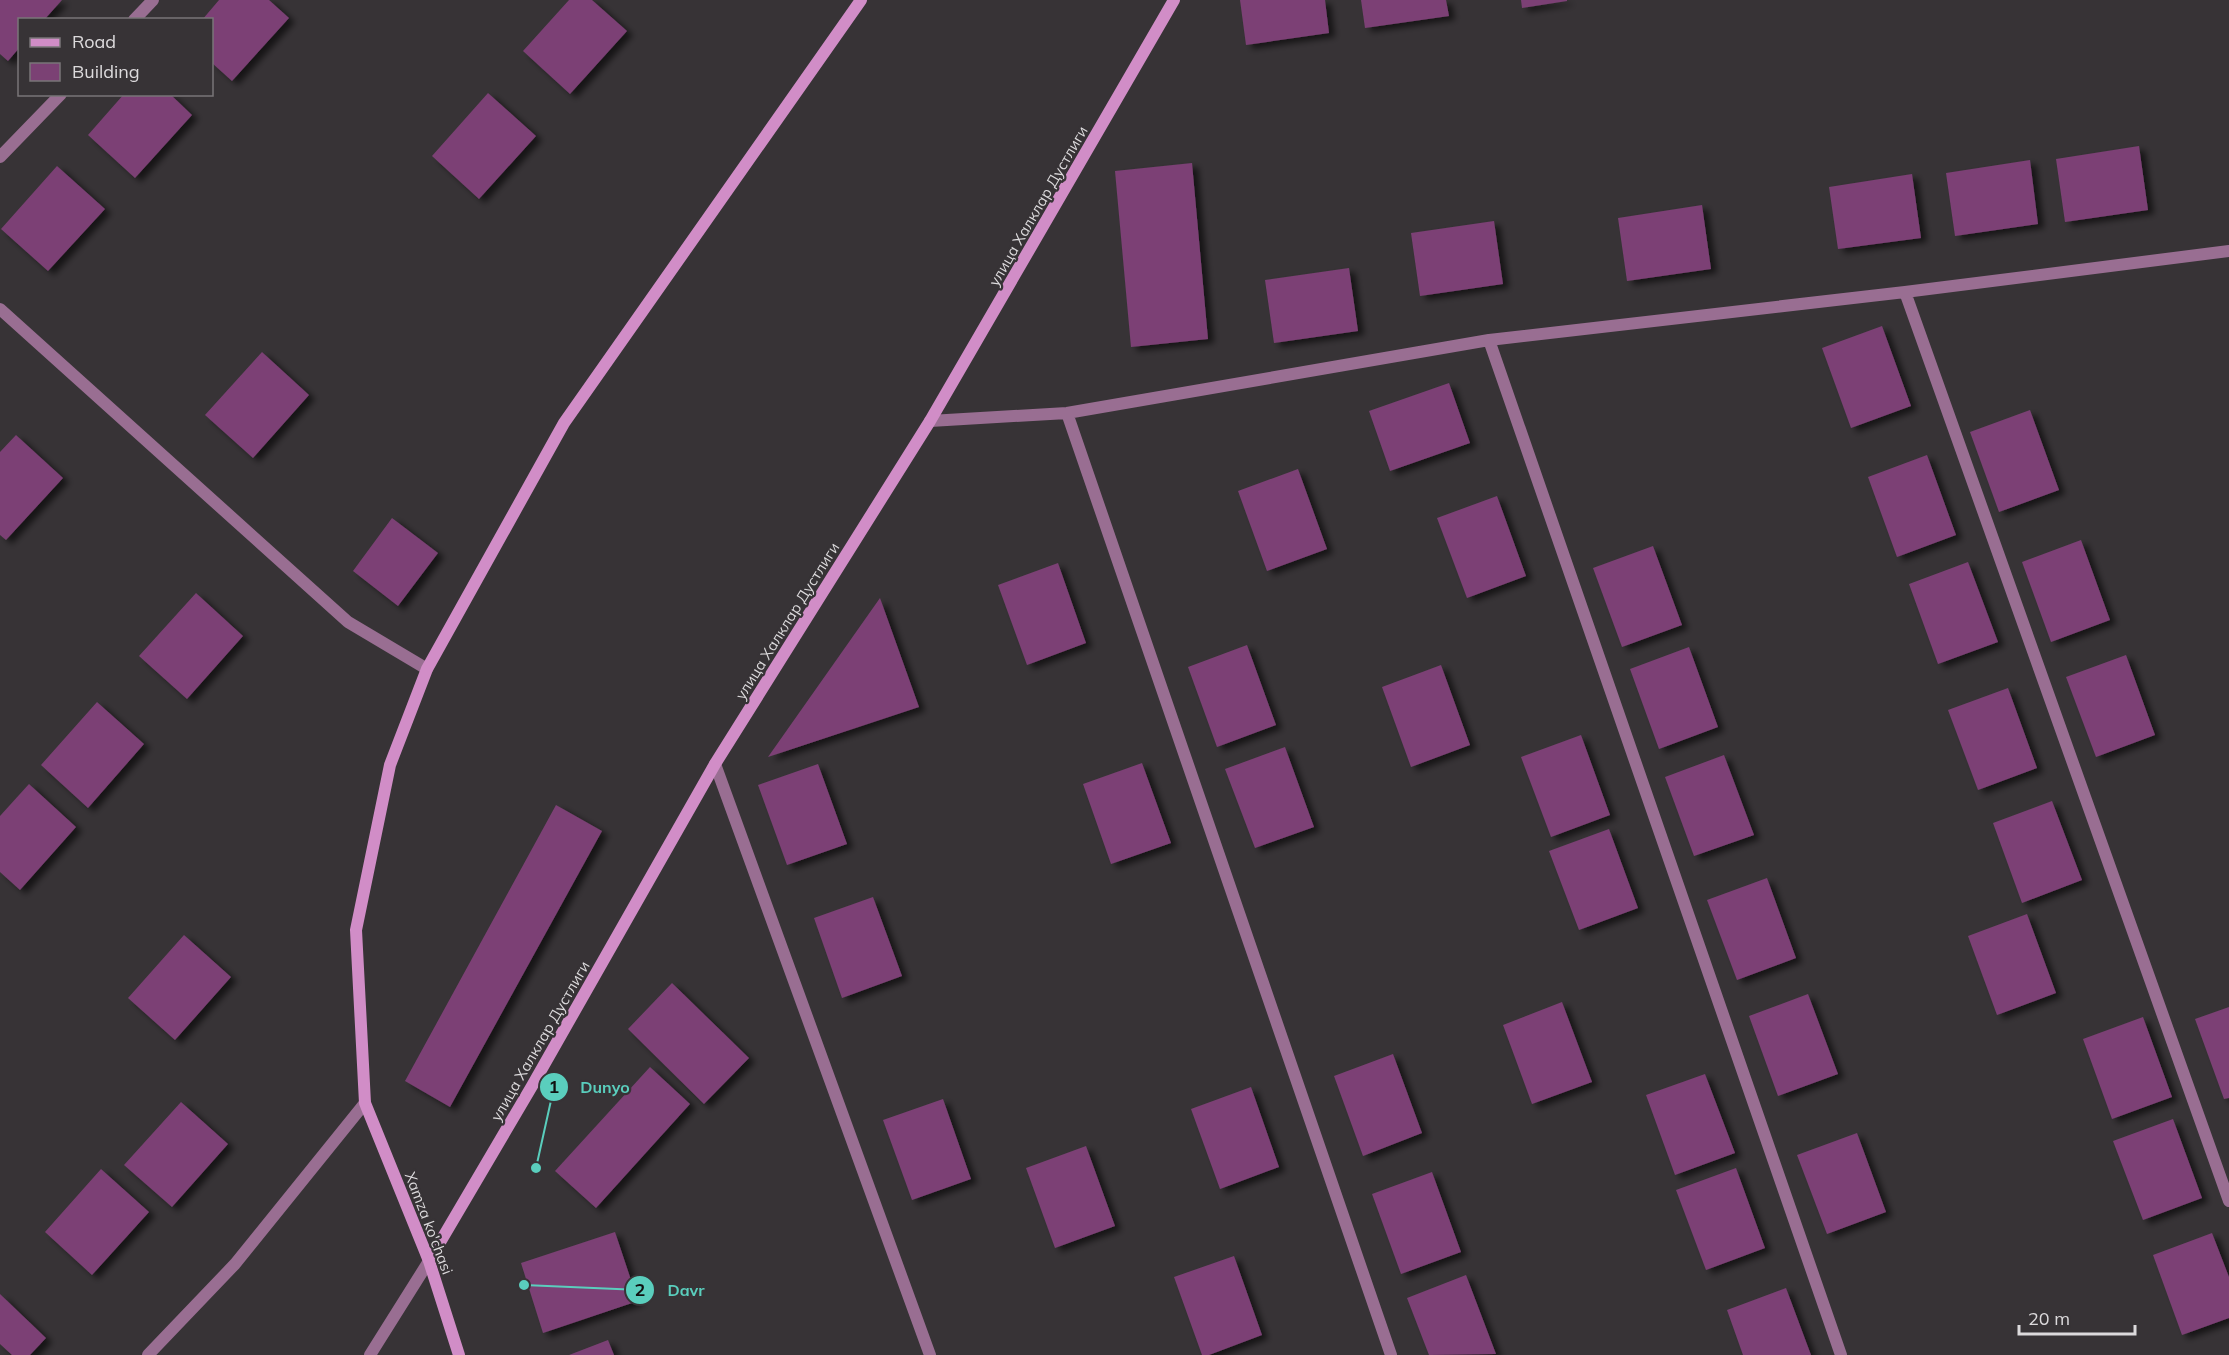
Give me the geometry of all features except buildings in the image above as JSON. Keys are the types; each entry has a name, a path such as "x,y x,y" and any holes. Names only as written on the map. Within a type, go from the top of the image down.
{"street":[{"path":"136,18 153,0"},
{"name":"Xamza ko'chasi","path":"459,1355 429,1261 365,1104 356,930 390,765 427,669 564,423 861,0"},
{"name":"улица Халклар Дустлиги","path":"429,1261 532,1086 715,764 930,421 1174,0"},
{"path":"0,157 59,96"},
{"path":"930,421 1067,413 1489,340 1905,292 2229,251"},
{"path":"1905,292 2229,1201"},
{"path":"0,309 348,622 427,669"},
{"path":"1489,340 1841,1355"},
{"path":"1067,413 1391,1355"},
{"path":"715,764 930,1355"},
{"path":"148,1355 235,1264 365,1104"},
{"path":"370,1355 429,1261"}],"place":[{"name":"Dunyo","path":"536,1168"},
{"name":"Davr","path":"524,1285"}]}
